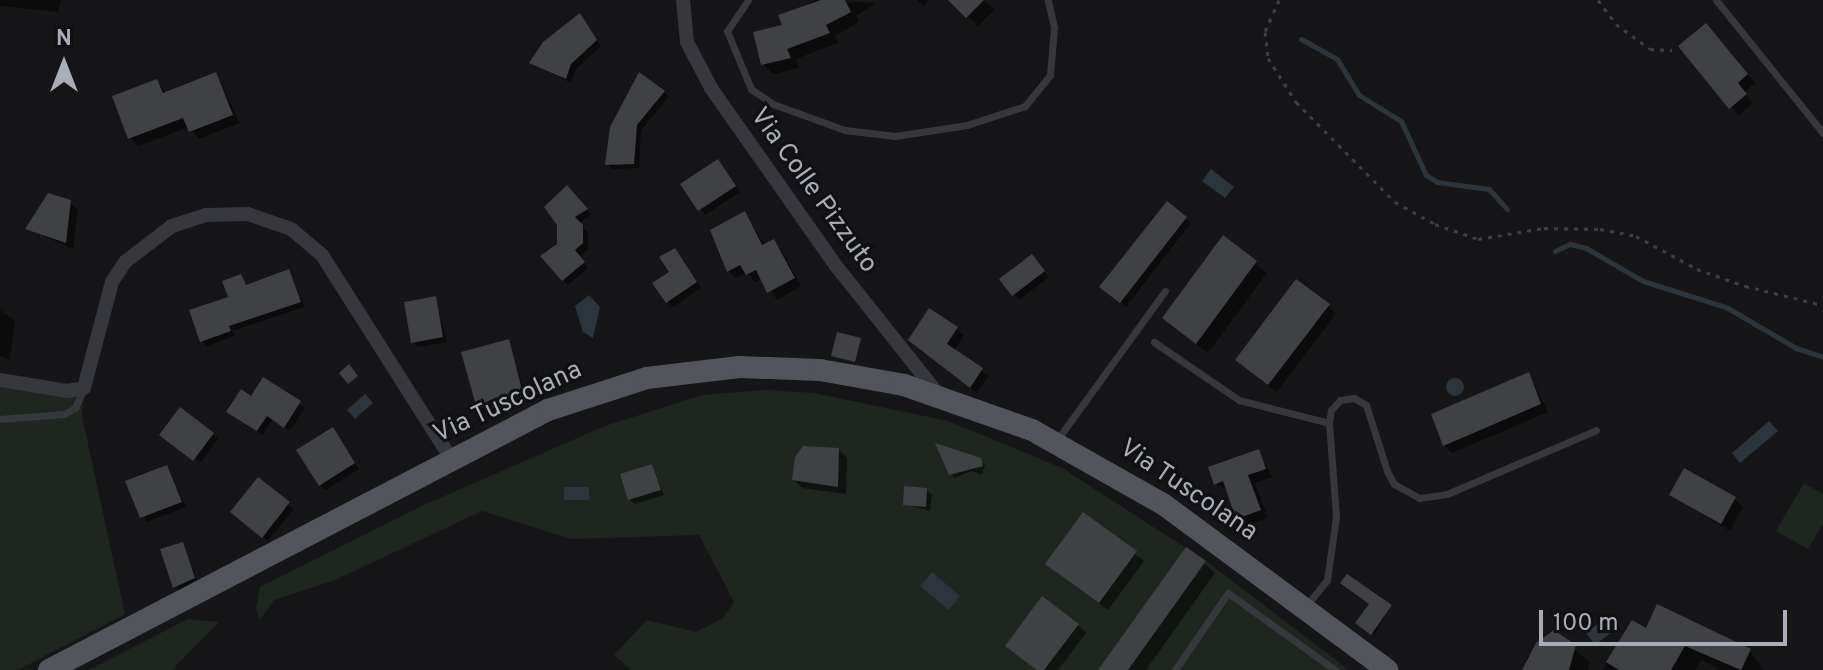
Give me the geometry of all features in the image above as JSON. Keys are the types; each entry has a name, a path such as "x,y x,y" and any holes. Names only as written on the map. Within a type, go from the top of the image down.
{"main road":[{"name":"Via Tuscolana","path":"49,670 548,410 627,382 703,369 807,363 893,379 1056,442 1154,498 1304,608 1340,627 1384,663"}],"street":[{"name":"Via Colle Pizzuto","path":"683,0 687,42 711,88 847,280 938,394"},
{"path":"0,380 67,391 84,388 112,282 139,247 195,218 226,213 261,217 300,234 330,265 452,460"}],"lane":[{"path":"748,0 727,31 751,89 773,104 845,130 882,136 967,125 1025,106 1050,75 1054,27 1048,0"},
{"path":"1716,0 1823,133"},
{"path":"1056,442 1165,291"},
{"path":"1154,342 1239,400 1329,423"},
{"path":"0,419 71,412 84,388"},
{"path":"1304,608 1327,580 1336,517 1329,423 1331,410 1340,400 1354,398 1366,405 1394,484 1419,498 1447,494 1596,430"},
{"path":"1175,670 1228,593 1335,670"}],"path":[{"path":"1279,0 1265,32 1268,58 1296,102 1395,202 1435,224 1478,239 1571,226 1636,236 1709,274 1823,305"},
{"path":"1598,0 1616,24 1650,49 1672,50"}],"shaded area":[{"path":"1211,169 1234,187 1225,198 1202,181"},
{"path":"589,295 600,307 593,338 583,332 575,306"},
{"path":"1455,378 1464,387 1455,396 1446,387"},
{"path":"0,380 84,388 82,416 125,614 18,670 0,670"},
{"path":"764,390 814,393 948,421 1062,468 1206,561 1349,670 631,670 614,655 647,620 696,632 722,619 734,602 699,535 571,539 482,511 335,580 274,600 260,620 256,608 260,587 426,504 605,426 702,395"},
{"path":"365,394 373,403 355,419 347,410"},
{"path":"1769,421 1778,431 1740,463 1732,453"},
{"path":"1804,483 1823,494 1823,524 1808,549 1776,531"},
{"path":"564,487 589,487 589,500 564,500"},
{"path":"932,572 960,596 949,610 920,586"},
{"path":"1608,616 1617,628 1595,645 1586,633"},
{"path":"188,619 219,622 172,670 88,670"}],"building":[{"path":"821,0 845,0 851,12 826,25 830,33 787,49 791,58 761,65 753,32 782,25 778,15"},
{"path":"948,0 984,0 966,18"},
{"path":"580,13 597,40 571,64 566,79 529,63 543,42"},
{"path":"1706,23 1748,74 1738,83 1747,94 1729,109 1678,46"},
{"path":"216,72 233,115 189,132 183,118 128,139 112,96 157,79 163,93"},
{"path":"639,72 665,91 637,125 634,164 605,165 610,127"},
{"path":"718,159 736,186 698,211 680,184"},
{"path":"567,185 588,209 575,217 583,225 583,243 575,250 585,262 562,281 540,256 557,244 557,225 544,207"},
{"path":"48,193 71,200 66,243 25,229"},
{"path":"1167,201 1187,217 1120,303 1099,287"},
{"path":"745,211 762,245 774,239 795,278 767,293 756,270 746,275 740,265 727,272 710,230"},
{"path":"1223,235 1257,261 1196,344 1162,318"},
{"path":"675,248 697,282 666,303 652,283 669,272 659,257"},
{"path":"1032,254 1045,271 1012,296 999,279"},
{"path":"289,269 301,302 229,326 231,331 200,342 189,310 228,297 222,281 241,274 246,285"},
{"path":"1296,279 1330,304 1268,385 1235,360"},
{"path":"436,296 443,337 411,343 404,302"},
{"path":"929,308 958,327 947,344 983,368 970,388 908,340"},
{"path":"837,332 861,338 855,362 831,356"},
{"path":"509,339 524,397 477,409 461,352"},
{"path":"349,364 358,376 348,384 339,373"},
{"path":"1529,372 1541,404 1443,446 1431,414"},
{"path":"263,377 301,401 284,428 267,416 257,431 226,412 241,389 251,396"},
{"path":"180,407 214,433 193,461 159,435"},
{"path":"333,427 355,463 319,486 296,450"},
{"path":"935,443 981,458 983,466 949,475"},
{"path":"803,446 839,448 838,487 792,480 795,457"},
{"path":"1259,449 1266,469 1248,475 1261,510 1236,519 1223,481 1214,485 1208,467"},
{"path":"652,464 661,490 628,500 620,474"},
{"path":"167,465 182,502 140,518 125,481"},
{"path":"1684,468 1736,497 1721,524 1669,495"},
{"path":"258,477 290,502 262,538 230,512"},
{"path":"904,486 927,488 926,507 903,505"},
{"path":"1083,512 1137,551 1099,603 1045,564"},
{"path":"183,542 195,578 173,588 160,549"},
{"path":"1186,547 1206,561 1128,670 1098,670"},
{"path":"1347,574 1392,605 1371,635 1355,623 1369,604 1340,583"},
{"path":"1042,596 1079,624 1044,670 1037,670 1005,646"},
{"path":"1657,604 1751,649 1741,670 1685,646 1671,670 1619,670 1606,662 1632,620 1646,628"},
{"path":"1554,630 1576,645 1569,670 1522,670 1536,643"}],"waterway":[{"path":"1301,39 1337,59 1359,95 1401,121 1426,175 1437,182 1489,189 1507,209"},
{"path":"1555,251 1570,244 1586,248 1643,281 1726,307 1796,348 1823,357"}]}
